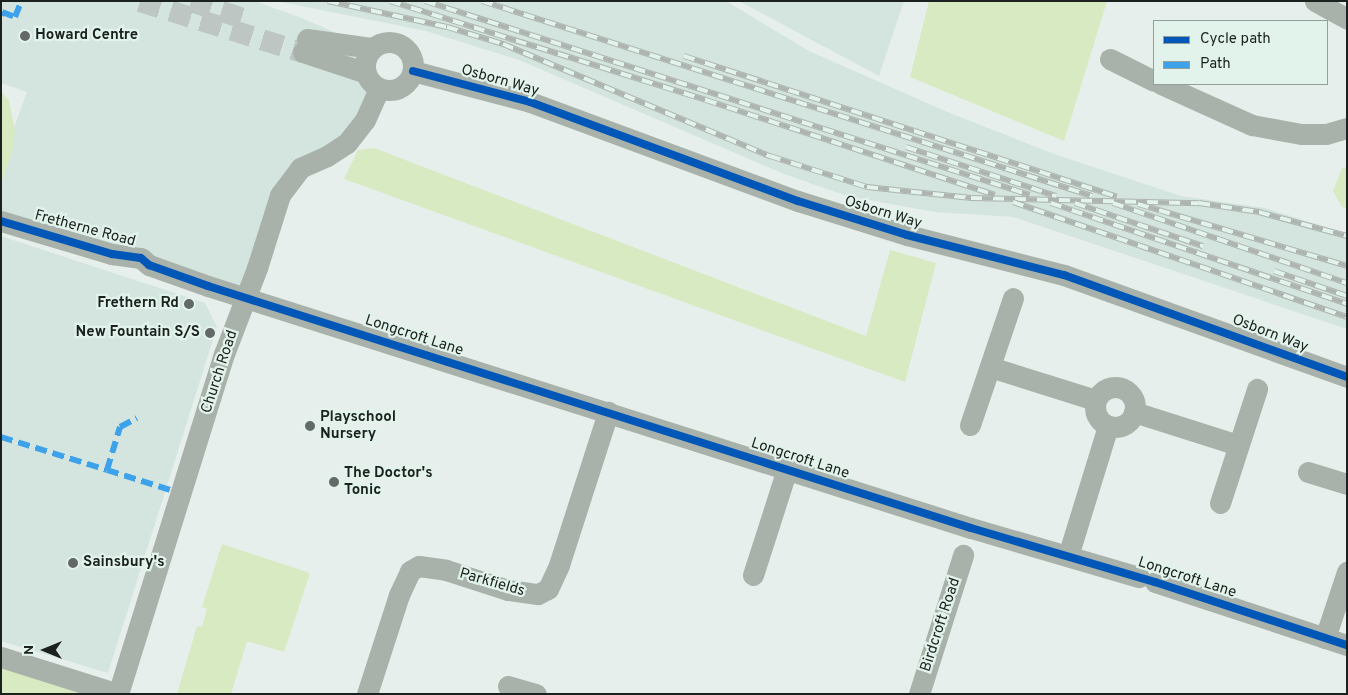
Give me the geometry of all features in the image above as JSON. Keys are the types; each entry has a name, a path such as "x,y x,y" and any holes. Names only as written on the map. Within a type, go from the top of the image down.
{"street":[{"path":"1315,1 1347,19"},
{"path":"386,42 401,45 411,56 413,71 400,88 372,81 305,46 372,48 386,42"},
{"path":"372,48 366,60 372,81"},
{"path":"1110,59 1153,80"},
{"name":"Osborn Way","path":"413,71 530,102 798,200 906,235 1064,275 1347,377"},
{"name":"Church Road","path":"118,694 224,354 274,210 286,183 300,168 327,156 347,143 365,120 372,81"},
{"path":"1163,85 1252,126 1301,134 1326,134 1347,128"},
{"name":"Fretherne Road","path":"1,221 112,254 141,258 149,265 245,297"},
{"name":"Longcroft Lane","path":"245,297 787,469 1147,579 1347,645"},
{"path":"970,425 1013,298"},
{"path":"990,367 1096,400"},
{"path":"1111,387 1124,388 1134,399 1134,412 1121,426 1108,426 1095,412 1096,400 1111,387"},
{"path":"1220,503 1257,389"},
{"name":"Parkfields","path":"368,694 399,594 410,571 419,566 446,570 508,590 538,594 548,589 559,565 608,412"},
{"path":"1134,412 1238,445"},
{"path":"1068,556 1108,426"},
{"path":"753,575 787,469"},
{"path":"1308,472 1347,484"},
{"name":"Birdcroft Road","path":"919,694 963,556"},
{"path":"1325,638 1347,572"},
{"path":"1,657 118,694"},
{"path":"508,686 536,694"}],"shaded area":[{"path":"1,1 254,1 299,17 372,48 368,54 366,73 379,89 365,120 300,168 245,297 1,221 1,163 27,92 1,83"},
{"path":"276,1 726,1 809,51 945,111 1054,154 1181,196 1265,208 1347,234 1347,329 1013,217 935,212 847,196 784,174 519,60 426,31"},
{"path":"739,1 904,1 879,76"},
{"path":"1,236 205,303 217,327 108,673 1,641"}],"green space":[{"path":"929,1 1107,1 1064,141 910,77"},
{"path":"1,91 9,101 15,130 12,152 1,185"},
{"path":"374,148 866,336 890,250 936,263 905,382 344,179 358,150"},
{"path":"1347,167 1347,208 1342,207 1333,191 1342,168"},
{"path":"222,544 310,573 284,652 247,641 231,694 177,694 197,626 202,627 207,609 202,607"},
{"path":"1,662 102,694 1,694"}],"tunnel":[{"path":"140,1 303,52"},
{"path":"191,1 243,18"}],"railway":[{"path":"328,1 447,27 503,44 770,156 867,187 971,198 1199,203 1259,212 1347,236"},
{"path":"390,1 706,100 995,195"},
{"path":"425,1 1030,195"},
{"path":"482,1 1092,196"},
{"path":"684,56 1117,197"},
{"path":"906,147 1056,196"},
{"path":"1013,202 1347,317"},
{"path":"1051,203 1347,304"},
{"path":"1075,203 1203,246"},
{"path":"1113,203 1347,283"},
{"path":"1138,204 1347,266"},
{"path":"1274,271 1347,296"}],"marked path":[{"path":"1,16 2,12 15,17 21,2"},
{"path":"1,437 107,470 120,427 137,418"},
{"path":"107,470 170,490"}],"cycle path":[{"path":"413,71 530,102 798,201 907,235 1064,275 1347,377"},
{"path":"1,221 112,254 141,258 149,265 208,286 971,528 1155,582 1347,645"}],"place":[{"name":"Howard Centre","path":"25,36"},
{"name":"Frethern Rd","path":"189,304"},
{"name":"New Fountain S/S","path":"210,333"},
{"name":"Playschool Nursery","path":"310,426"},
{"name":"The Doctor's Tonic","path":"334,482"},
{"name":"Sainsbury's","path":"73,563"}]}
